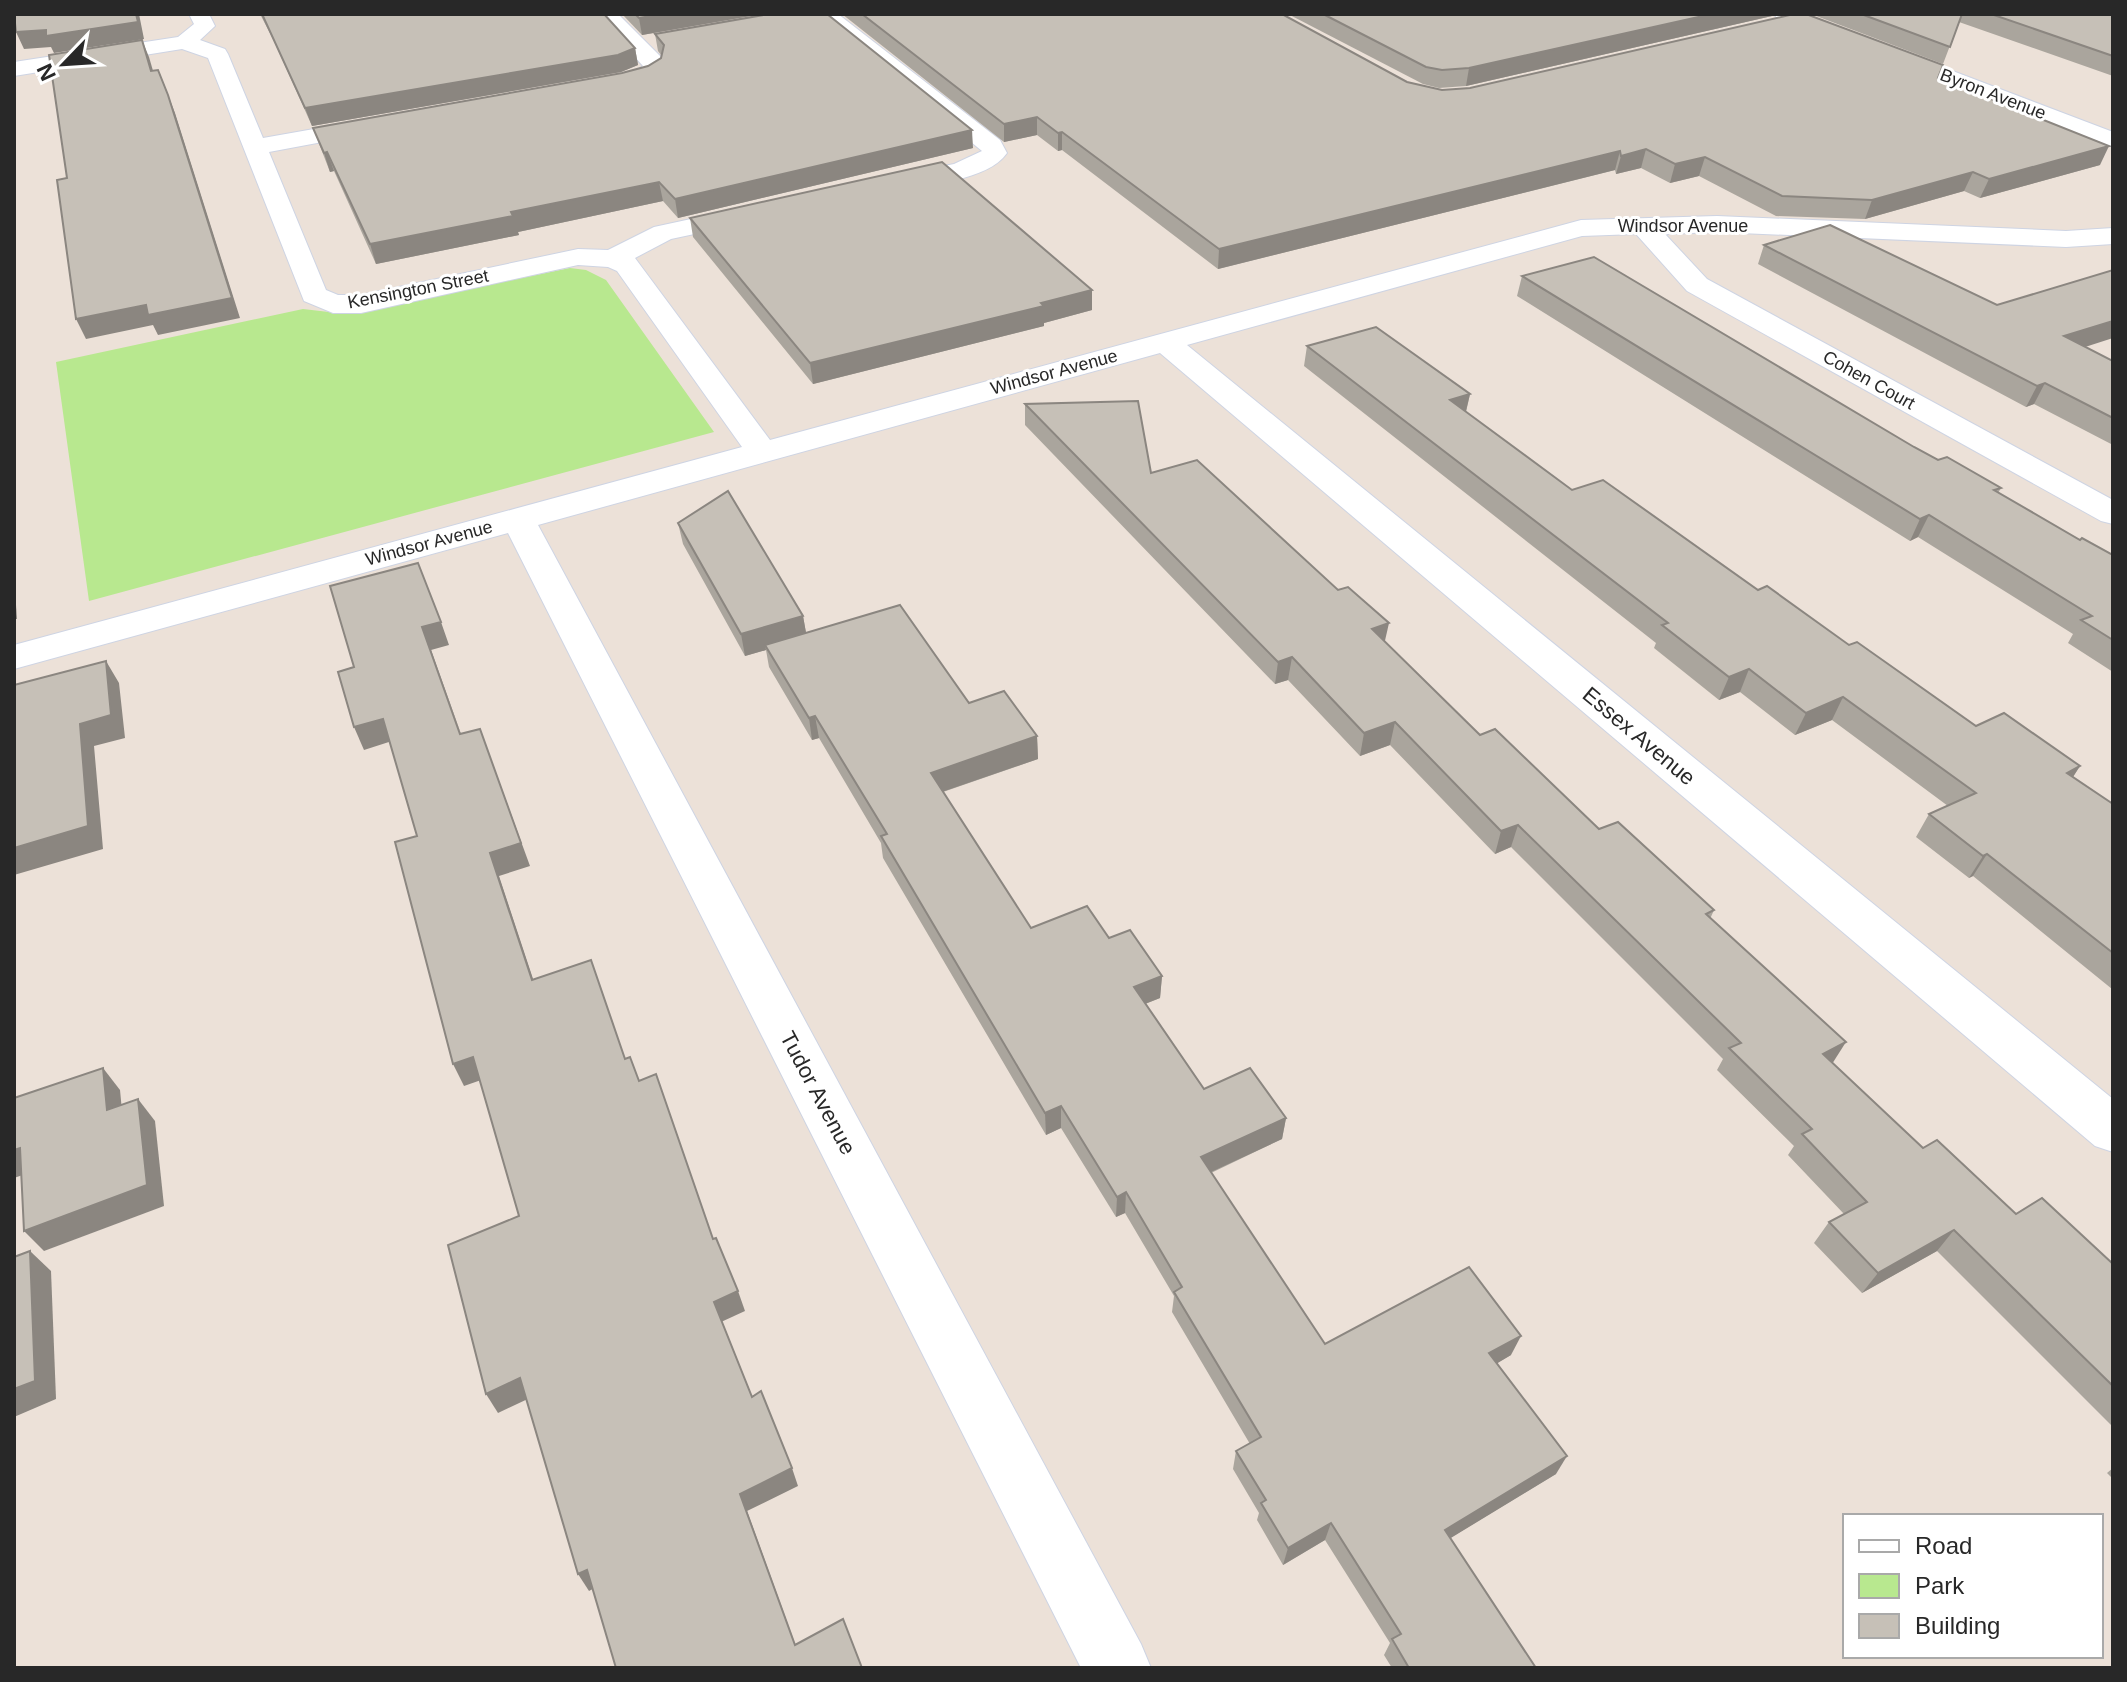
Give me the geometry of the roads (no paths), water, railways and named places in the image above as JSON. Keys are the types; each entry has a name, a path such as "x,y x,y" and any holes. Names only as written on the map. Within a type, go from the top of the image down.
{"street":[{"path":"14,69 184,42 205,26 199,14"},
{"path":"579,89 634,78 654,68 653,62 606,14"},
{"path":"814,15 991,145 995,153 989,160 975,165 866,189"},
{"name":"Byron Avenue","path":"1783,20 2113,140"},
{"path":"637,45 663,40"},
{"name":"Kensington Street","path":"184,42 217,54 314,295 333,304 361,304 578,257 612,259"},
{"path":"256,147 394,122"},
{"path":"612,259 663,233 772,209"},
{"name":"Windsor Avenue","path":"14,657 1581,228 1717,224 2066,239 2113,236"},
{"name":"Cohen Court","path":"1642,225 1697,285 2113,514"},
{"path":"612,259 627,265 761,451"},
{"name":"Essex Avenue","path":"1165,342 2113,1130"},
{"name":"Tudor Avenue","path":"518,519 1117,1668"}]}
